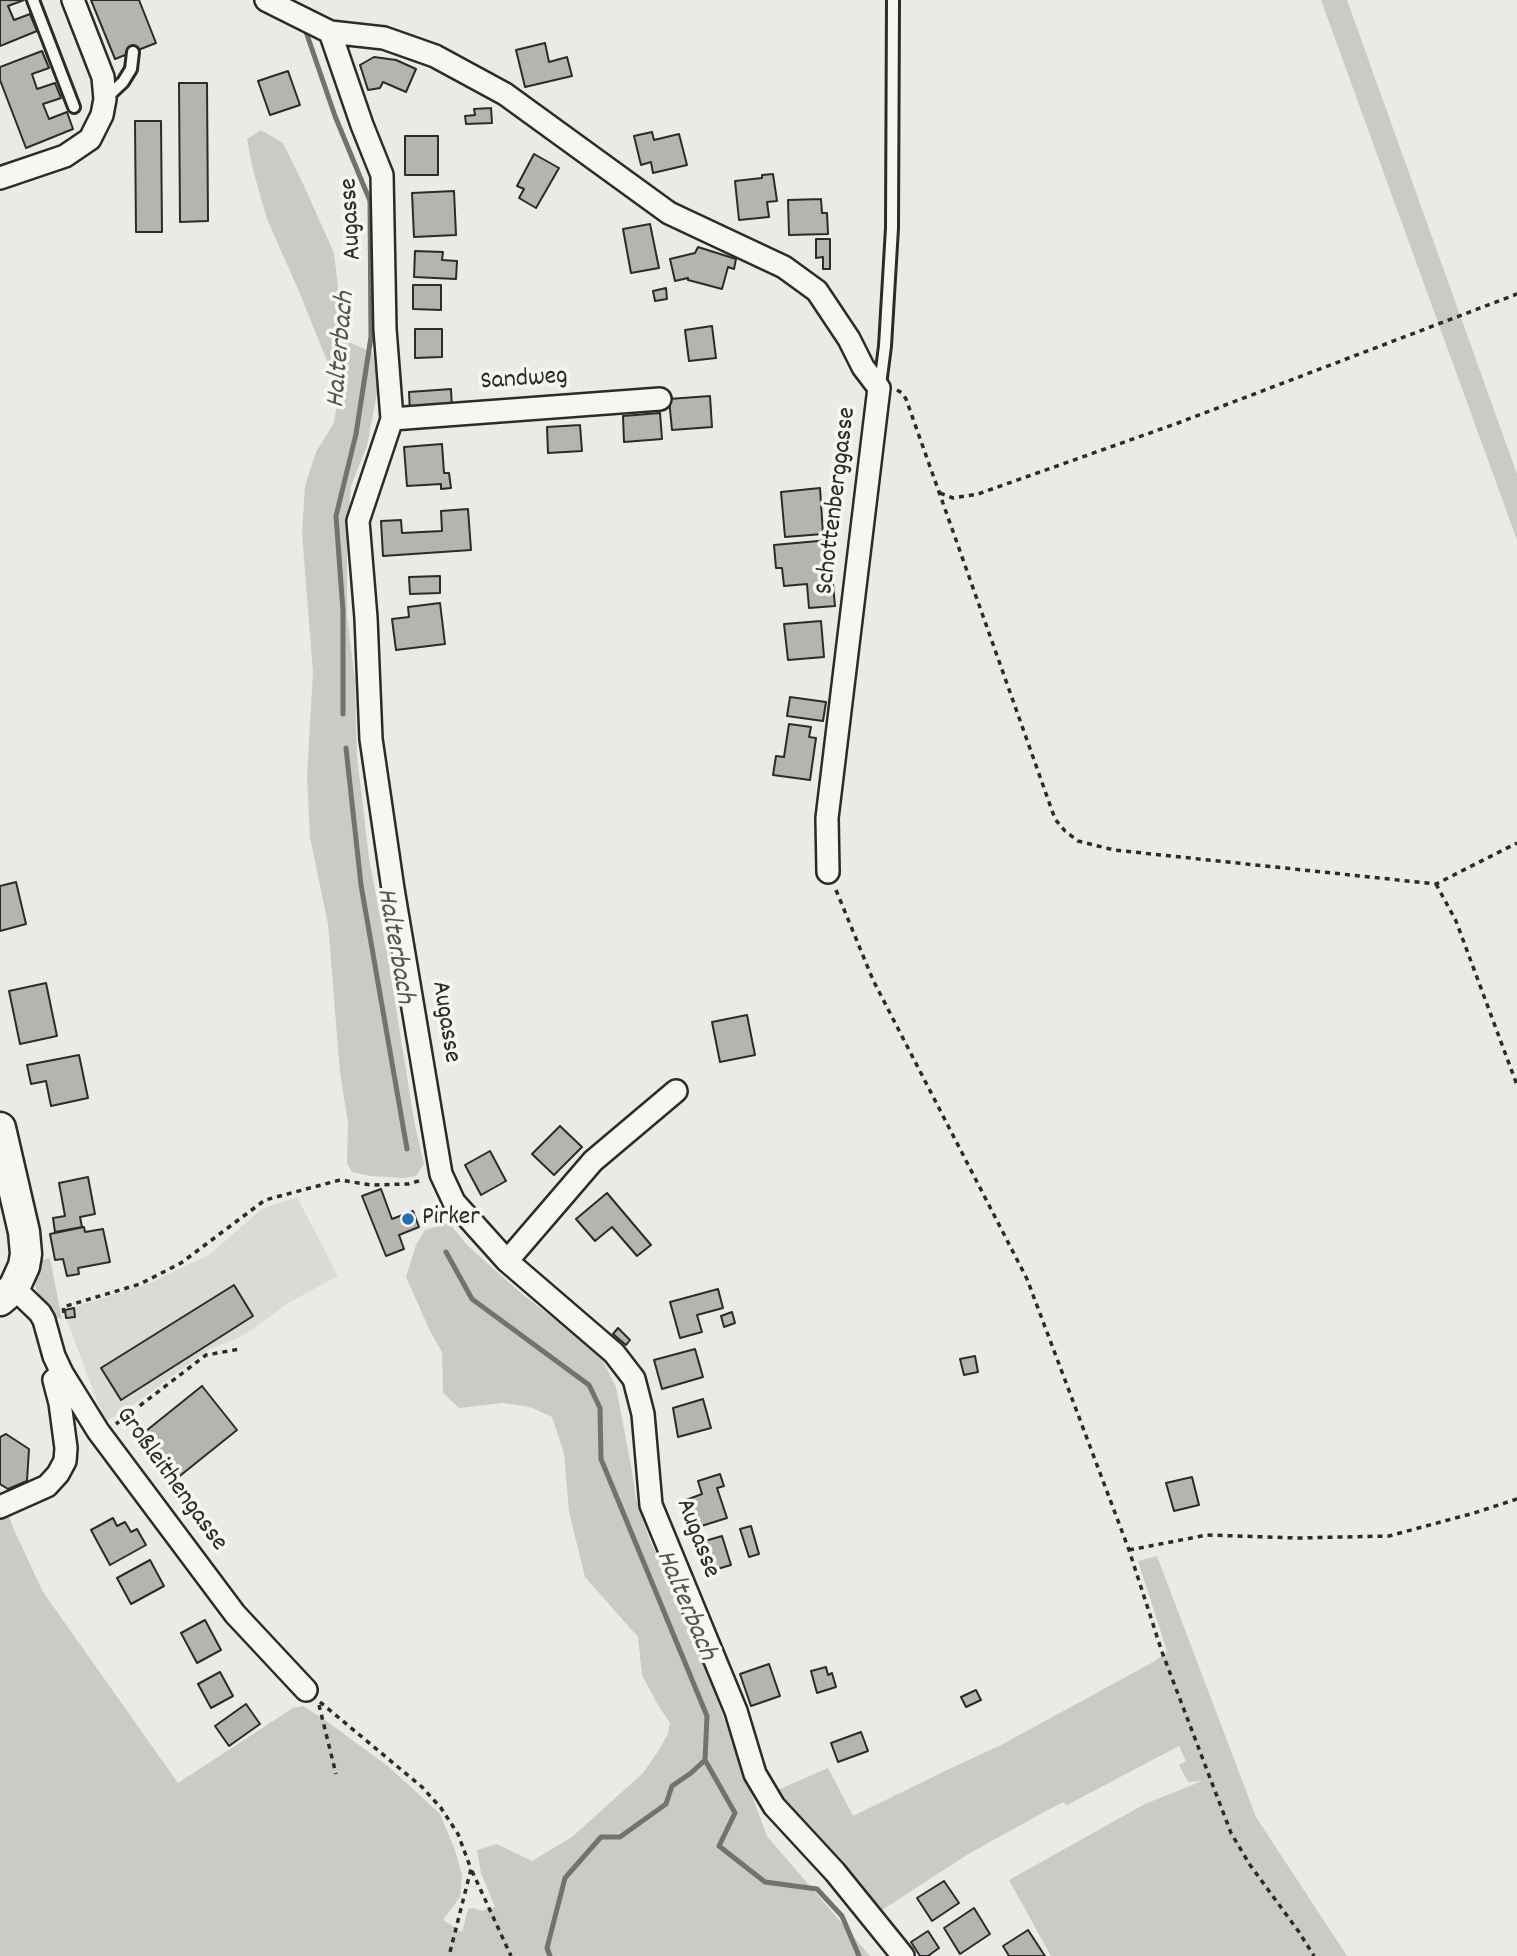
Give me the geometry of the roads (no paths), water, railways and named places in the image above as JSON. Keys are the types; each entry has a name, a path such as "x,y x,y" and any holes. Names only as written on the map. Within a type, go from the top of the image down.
{"street":[{"path":"0,178 65,156 90,139 102,115 105,99 103,77 73,0"},
{"path":"271,3 325,29"},
{"name":"Schottenberggasse","path":"325,29 384,38 435,55 505,94 669,213 784,267 817,291 849,339 867,373 880,388 827,818 828,872"},
{"name":"Augasse","path":"325,29 382,176 385,329 392,419 358,521 366,618 371,739 393,889 441,1174 454,1202 507,1261 614,1353 634,1379 643,1414 651,1505 736,1711 755,1774 774,1806 835,1872 902,1956"},
{"name":"Sandweg","path":"392,419 660,398"},
{"path":"507,1261 593,1161 676,1091"},
{"path":"0,1128 24,1232 26,1254 24,1266 7,1294"},
{"name":"Großleithengasse","path":"7,1294 40,1312 62,1373 98,1431 235,1614 306,1690"},
{"path":"0,1507 47,1486 65,1461 66,1448 60,1403 54,1380 62,1373"}],"lane":[{"path":"33,0 74,107"},
{"path":"880,388 892,229 892,0"},
{"path":"105,99 123,82 131,69 133,52"}],"waterway":[{"name":"Halterbach","path":"304,26 335,116 370,201 371,337 356,434 336,516 343,611 343,714"},
{"name":"Halterbach","path":"346,748 361,885 407,1149"},
{"name":"Halterbach","path":"446,1252 472,1299 589,1385 600,1408 601,1459 707,1716 705,1760 735,1813 719,1846 765,1882 817,1889 842,1916 859,1956"},
{"path":"550,1956 547,1948 565,1878 601,1837 620,1837 666,1804 672,1786 705,1760"}],"place":[{"name":"Pirker","path":"408,1219"}]}
